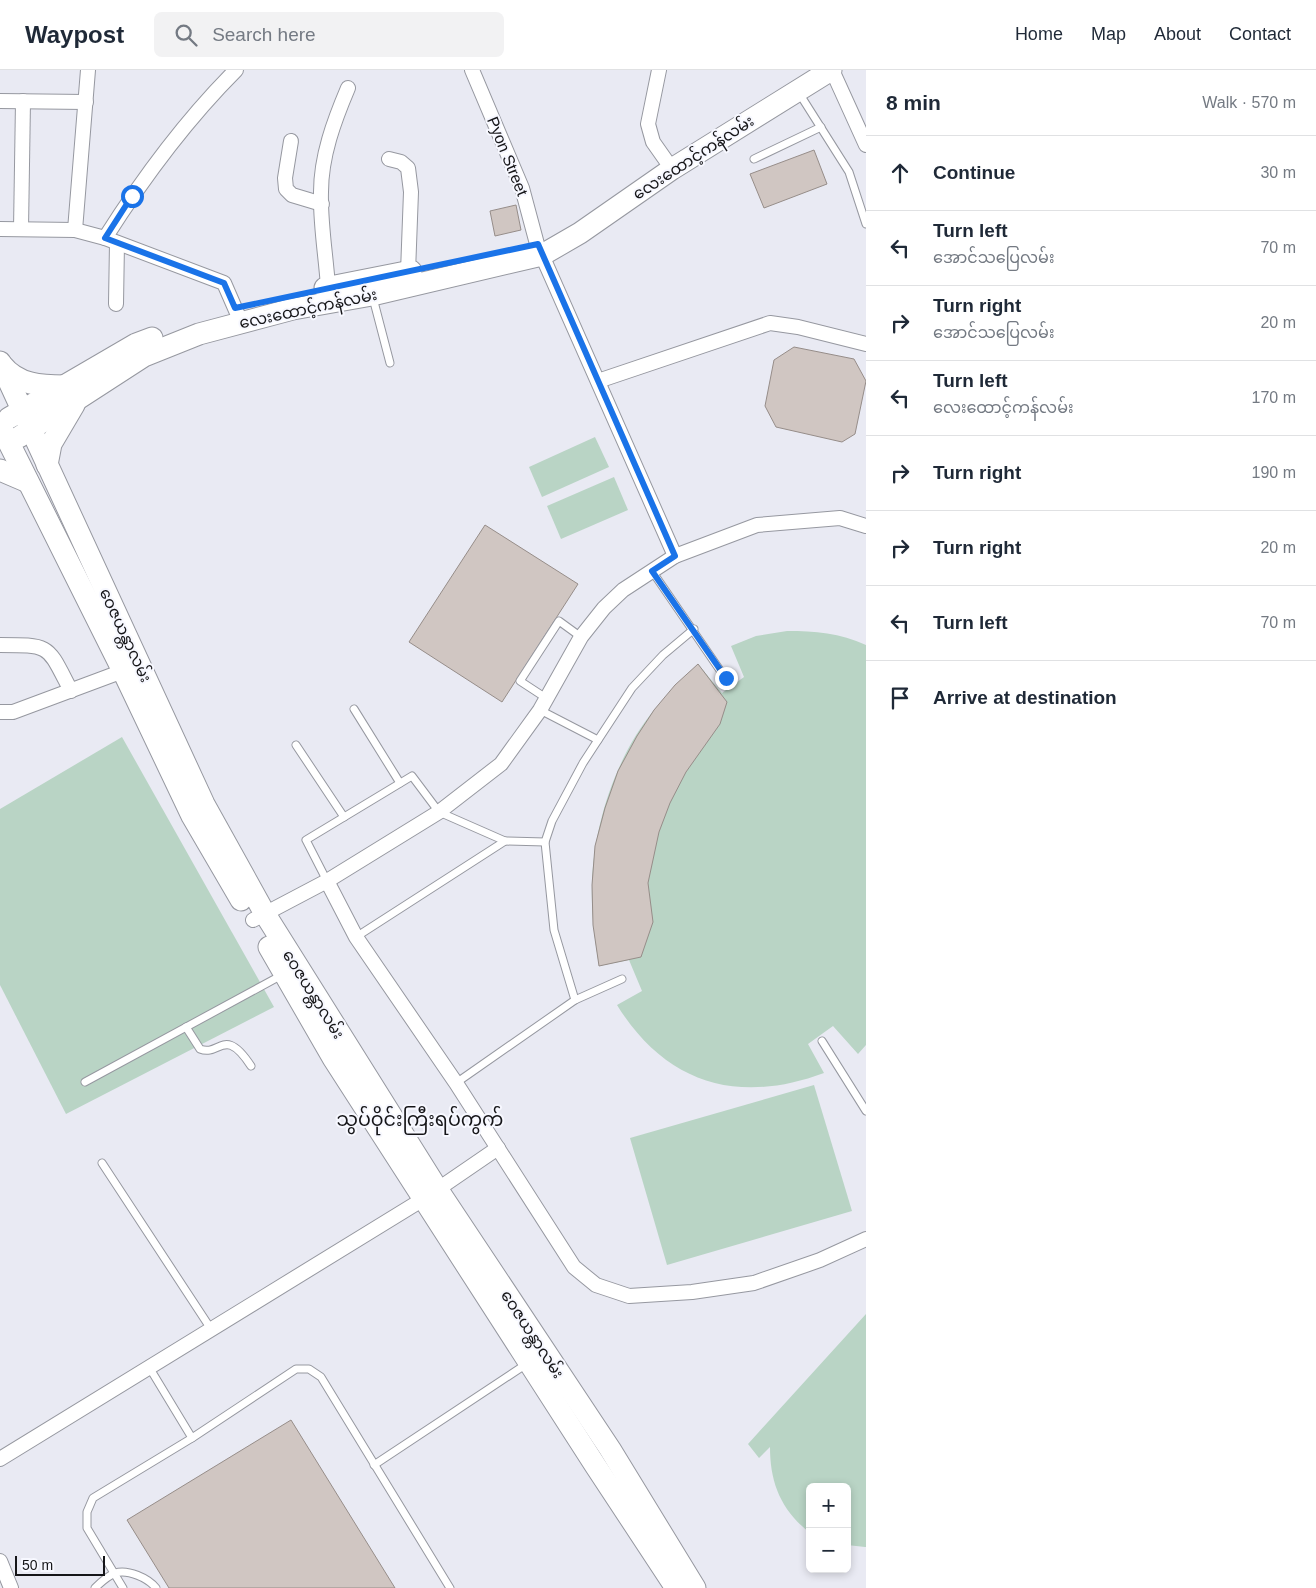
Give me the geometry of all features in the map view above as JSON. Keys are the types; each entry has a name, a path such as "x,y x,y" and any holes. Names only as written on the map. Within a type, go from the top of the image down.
{"main road":[{"name":"လေးထောင့်ကန်လမ်း","path":"2,435 71,393 144,356 200,334 238,315 328,287 370,287 540,250 580,233 668,164 803,70"},
{"name":"လေးထောင့်ကန်လမ်း","path":"668,164 831,70"},
{"name":"လေးထောင့်ကန်လမ်း","path":"238,315 330,301 408,272 486,262"},
{"path":"0,362 6,370 31,384 71,393 51,444 47,465"},
{"name":"ဝေဇယန္တာလမ်း","path":"0,362 284,974 333,1058 432,1194"},
{"name":"ဝေဇယန္တာလမ်း","path":"2,435 28,482 123,672 192,816 259,917 537,1358 696,1588"},
{"path":"0,470 28,482"},
{"name":"ဝေဇယန္တာလမ်း","path":"562,1395 676,1588"}],"street":[{"path":"75,230 88,70"},
{"path":"116,304 111,241 132,196 157,162 236,70"},
{"name":"Pyon Street","path":"472,70 522,188 540,250 675,556"},
{"path":"659,70 648,124 653,142 668,164"},
{"path":"831,70 866,145"},
{"path":"328,287 322,204 322,171 334,122 348,88"},
{"path":"0,101 86,102"},
{"path":"22,229 23,101"},
{"path":"291,141 285,178 286,189 292,195 322,204"},
{"path":"389,159 401,162 408,168 411,192 408,272"},
{"path":"0,229 75,230 111,241 224,283 238,315"},
{"path":"598,381 770,323 798,327 866,344"},
{"path":"259,917 327,880 438,812 501,764 543,704 581,637 617,596 675,556 757,525 840,518 866,526"},
{"path":"0,645 36,645 45,648 71,690"},
{"path":"0,712 13,712 123,672"},
{"path":"327,880 356,937 456,1083 574,1267 596,1285 629,1296 692,1292 754,1283 820,1260 866,1240"},
{"path":"0,1459 432,1194 498,1148"},
{"path":"0,1561 11,1588"}],"lane":[{"path":"798,90 849,172 866,224"},
{"path":"754,160 821,127"},
{"path":"370,287 390,363"},
{"path":"652,571 694,629 726,678"},
{"path":"581,637 559,621 520,681 543,704 598,740"},
{"path":"576,1000 554,930 545,842 552,821 583,763 632,688 663,655 694,629"},
{"path":"354,709 400,783"},
{"path":"296,745 344,817"},
{"path":"327,880 306,840 412,776 438,812 505,841 545,842"},
{"path":"356,937 505,841"},
{"path":"85,1082 284,974"},
{"path":"456,1083 576,1000 622,979"},
{"path":"186,1027 200,1049 206,1051 223,1044 233,1046 243,1054 250,1066"},
{"path":"822,1041 866,1112"},
{"path":"102,1163 211,1329"},
{"path":"374,1464 537,1358"},
{"path":"149,1367 192,1438"},
{"path":"123,1588 87,1528 87,1512 93,1498 192,1438 296,1369 309,1369 322,1378 450,1588"},
{"path":"95,1588 115,1573 126,1572 151,1582 156,1588"}],"green space":[{"path":"595,437 609,467 542,497 529,467"},
{"path":"614,477 628,510 561,539 547,506"},
{"path":"787,631 827,634 847,638 866,645 866,1045 858,1054 833,1026 808,1044 824,1073 792,1083 762,1087 734,1086 707,1081 681,1070 658,1053 636,1032 617,1005 642,991 629,960 599,966 592,907 593,863 602,816 618,769 641,727 655,709 698,664 722,693 744,677 731,646 756,636"},
{"path":"122,737 274,1007 66,1114 0,985 0,809"},
{"path":"814,1085 852,1211 667,1265 630,1138"},
{"path":"866,1314 866,1547 851,1545 851,1483 806,1483 806,1529 792,1515 779,1495 772,1472 770,1447 759,1458 748,1444"}],"building":[{"path":"814,150 827,184 764,208 750,174"},
{"path":"516,205 521,230 495,236 490,211"},
{"path":"794,347 854,359 866,381 855,434 842,442 776,427 765,406 774,360"},
{"path":"485,525 578,584 502,702 409,642"},
{"path":"698,664 727,702 720,724 686,772 670,803 659,832 648,883 653,922 641,957 599,966 593,925 592,885 595,846 605,808 618,771 637,736 654,710 675,685"},
{"path":"291,1420 395,1588 169,1588 127,1520"}],"district":[{"name":"သွပ်ဝိုင်းကြီးရပ်ကွက်","path":"420,1119"}],"route":[{"path":"132,196 105,238 224,283 235,308 538,244 675,556 652,571 694,629 726,678"}]}
